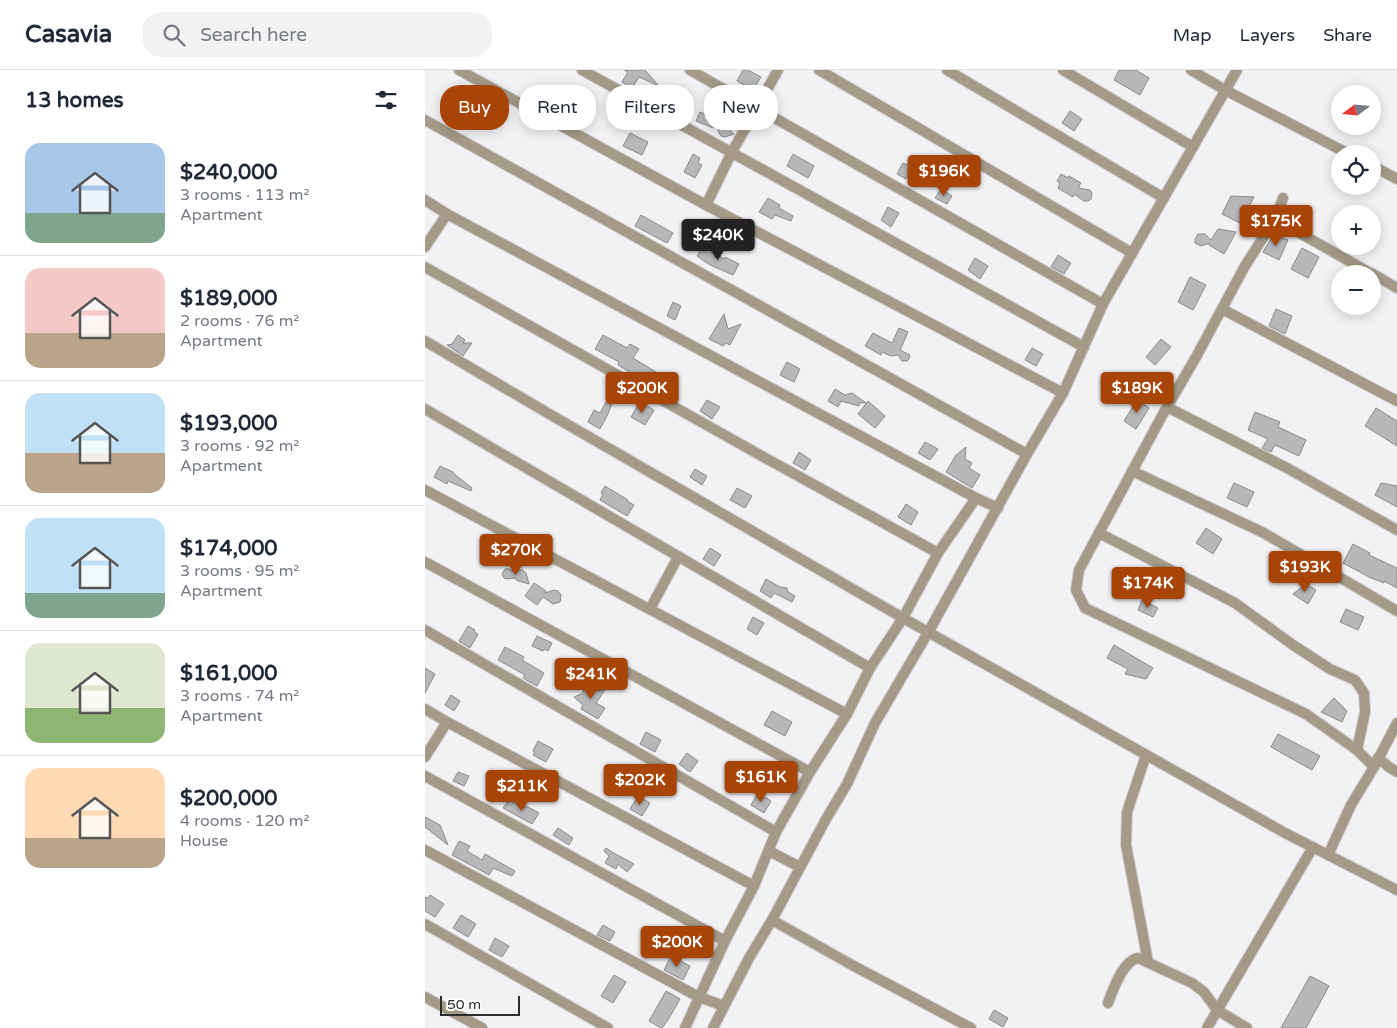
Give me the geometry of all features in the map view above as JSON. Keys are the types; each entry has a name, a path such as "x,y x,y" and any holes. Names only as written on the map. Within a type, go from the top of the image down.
{"street":[{"path":"459,70 705,205 1063,393"},
{"path":"582,70 1084,347"},
{"path":"690,70 716,85"},
{"path":"769,85 778,70"},
{"path":"819,70 1132,253"},
{"path":"947,70 1164,198"},
{"path":"1063,70 1193,147"},
{"path":"1191,70 1225,90 1332,145"},
{"path":"713,1028 749,958 847,784 875,723 1063,393 1103,304 1237,70"},
{"path":"425,120 1027,454"},
{"path":"778,120 1103,304"},
{"path":"705,205 744,130"},
{"path":"1381,170 1397,179"},
{"path":"1283,198 1275,219 1245,266 1079,570 1076,590 1085,608 1306,714 1376,763 1397,772"},
{"path":"425,200 447,214 976,498 998,508"},
{"path":"425,247 447,214"},
{"path":"1275,219 1356,265"},
{"path":"425,266 938,553"},
{"path":"1381,279 1397,288"},
{"path":"1222,309 1397,401"},
{"path":"425,341 903,618 1285,833 1397,890"},
{"path":"1167,406 1287,468 1397,530"},
{"path":"425,409 870,668"},
{"path":"1132,471 1264,533 1397,611"},
{"path":"425,490 847,714"},
{"path":"685,1028 725,941 754,886 776,832 810,772 847,714 870,668 903,618 938,553 976,498"},
{"path":"1099,533 1235,603 1330,670 1355,680 1364,693 1365,712 1357,750"},
{"path":"650,609 678,557"},
{"path":"425,562 810,772"},
{"path":"425,630 776,832"},
{"path":"425,709 754,886"},
{"path":"425,757 447,722"},
{"path":"1328,855 1351,805 1397,723"},
{"path":"1146,755 1127,812 1126,845 1148,962"},
{"path":"425,776 725,941"},
{"path":"1207,1028 1313,847"},
{"path":"425,850 699,997 724,1006"},
{"path":"769,851 800,867"},
{"path":"772,920 971,1028"},
{"path":"425,924 608,1028"},
{"path":"1109,1003 1114,986 1129,963 1138,958 1192,983 1204,992 1217,1010 1247,1028"},
{"path":"425,997 482,1028"}],"building":[{"path":"624,70 645,70 658,85 639,77 634,85 627,85 622,82 628,72"},
{"path":"743,70 748,70 761,77 756,85 744,85 737,81"},
{"path":"1119,70 1136,70 1149,78 1140,95 1114,80"},
{"path":"1070,111 1082,119 1074,131 1062,123"},
{"path":"700,112 704,114 704,124 696,121"},
{"path":"718,130 730,130 734,134 725,137"},
{"path":"630,133 648,142 642,155 623,146"},
{"path":"693,154 700,158 698,163 702,165 695,178 684,172"},
{"path":"793,154 814,166 808,178 787,166"},
{"path":"903,163 913,168 906,179 897,174"},
{"path":"1061,174 1081,183 1078,188 1090,190 1092,193 1091,199 1084,201 1074,194 1073,197 1058,188 1060,183 1057,181"},
{"path":"941,189 952,196 947,204 935,198"},
{"path":"1231,196 1254,197 1240,223 1222,214"},
{"path":"768,198 780,205 779,208 793,216 791,221 775,215 772,219 759,212"},
{"path":"888,207 899,213 891,227 881,220"},
{"path":"641,215 673,233 667,243 635,226"},
{"path":"1218,229 1236,232 1224,254 1209,245 1210,243 1201,246 1195,243 1198,234 1205,234 1211,240"},
{"path":"1274,234 1288,240 1279,260 1263,252"},
{"path":"703,246 724,259 725,257 739,264 733,275 710,265 697,256"},
{"path":"1302,248 1319,257 1308,278 1291,269"},
{"path":"1058,255 1071,263 1064,274 1051,267"},
{"path":"975,258 988,266 980,279 968,270"},
{"path":"1190,277 1206,285 1193,310 1178,302"},
{"path":"673,302 681,306 675,320 667,316"},
{"path":"1276,309 1292,316 1285,334 1269,326"},
{"path":"724,314 728,329 741,324 730,345 726,343 723,346 709,339"},
{"path":"899,328 908,332 900,350 910,355 907,361 902,361 898,355 891,356 882,352 881,355 865,346 873,333 892,343"},
{"path":"458,335 465,340 463,343 472,343 463,356 447,345 452,344"},
{"path":"603,335 627,348 630,344 639,349 633,358 656,372 665,384 648,383 618,365 619,362 595,349"},
{"path":"1161,339 1171,347 1155,365 1146,357"},
{"path":"1032,348 1043,354 1036,366 1025,360"},
{"path":"787,362 800,369 794,382 780,375"},
{"path":"835,389 845,395 852,393 866,403 859,403 859,406 841,401 838,407 828,401"},
{"path":"611,393 615,395 600,429 588,422 594,410 600,413"},
{"path":"707,400 720,407 712,419 700,411"},
{"path":"1137,400 1149,408 1136,429 1124,421"},
{"path":"868,401 885,416 875,428 858,414"},
{"path":"640,402 654,410 645,425 631,417"},
{"path":"1376,408 1397,421 1397,446 1365,426"},
{"path":"1255,412 1280,422 1278,427 1306,440 1299,456 1275,445 1271,452 1262,448 1268,439 1248,430"},
{"path":"925,442 938,449 930,460 918,453"},
{"path":"966,447 965,459 972,463 969,468 980,475 972,488 946,472 956,455"},
{"path":"799,452 811,460 805,470 793,463"},
{"path":"440,466 453,472 472,488 471,491 448,481 447,484 434,477"},
{"path":"695,469 707,476 702,485 690,477"},
{"path":"1234,483 1254,492 1247,507 1227,498"},
{"path":"1381,483 1397,486 1397,507 1375,495"},
{"path":"605,486 634,505 627,516 600,500"},
{"path":"737,488 752,496 745,508 730,500"},
{"path":"906,504 918,512 911,525 898,517"},
{"path":"1206,528 1222,539 1213,554 1196,543"},
{"path":"1353,544 1370,553 1369,555 1397,568 1397,588 1384,581 1384,583 1369,577 1343,563"},
{"path":"710,548 721,555 714,566 703,559"},
{"path":"505,569 515,572 523,570 526,573 529,584 514,578 504,578 502,574"},
{"path":"766,579 780,587 787,588 788,592 795,596 792,602 774,593 771,598 760,591"},
{"path":"534,583 546,591 545,593 554,590 558,591 561,595 560,602 553,604 543,597 537,605 525,596"},
{"path":"1306,584 1316,590 1308,604 1293,594"},
{"path":"1142,600 1158,608 1153,617 1138,610"},
{"path":"1346,609 1364,617 1358,630 1340,622"},
{"path":"753,617 764,623 757,635 747,629"},
{"path":"468,626 478,634 470,648 459,641"},
{"path":"537,636 552,643 548,651 532,646"},
{"path":"1114,645 1153,668 1146,679 1125,674 1128,669 1107,658"},
{"path":"505,647 524,657 522,660 544,673 537,686 523,678 525,675 498,660"},
{"path":"425,668 435,674 425,693"},
{"path":"587,672 593,691 605,690 596,703 605,708 598,719 581,709 583,705 574,697 583,693"},
{"path":"451,695 460,701 454,711 445,705"},
{"path":"1334,698 1347,711 1342,722 1321,712"},
{"path":"772,711 792,722 785,736 764,725"},
{"path":"646,732 661,740 655,752 640,744"},
{"path":"1278,734 1320,756 1312,770 1271,747"},
{"path":"538,741 553,749 546,762 533,755"},
{"path":"687,753 698,761 690,772 679,764"},
{"path":"458,772 469,776 464,786 453,781"},
{"path":"758,793 771,801 764,813 751,805"},
{"path":"638,796 650,803 642,816 630,809"},
{"path":"509,800 539,813 532,824 503,808"},
{"path":"425,817 440,825 448,845 425,827"},
{"path":"558,828 573,838 569,845 553,835"},
{"path":"459,841 470,846 467,851 482,860 485,854 515,871 512,876 493,868 489,875 452,855"},
{"path":"606,848 634,864 627,872 618,864 616,869 605,863 609,856 604,851"},
{"path":"430,895 444,904 435,917 425,911 425,897 428,898"},
{"path":"461,915 476,924 468,937 453,928"},
{"path":"603,925 615,932 610,941 597,935"},
{"path":"495,938 509,946 502,957 489,950"},
{"path":"671,956 690,966 683,980 664,970"},
{"path":"614,975 626,982 613,1003 601,996"},
{"path":"1310,976 1329,986 1306,1028 1281,1028"},
{"path":"666,991 680,999 661,1028 649,1021"},
{"path":"994,1010 1008,1018 1003,1027 989,1019"}]}
